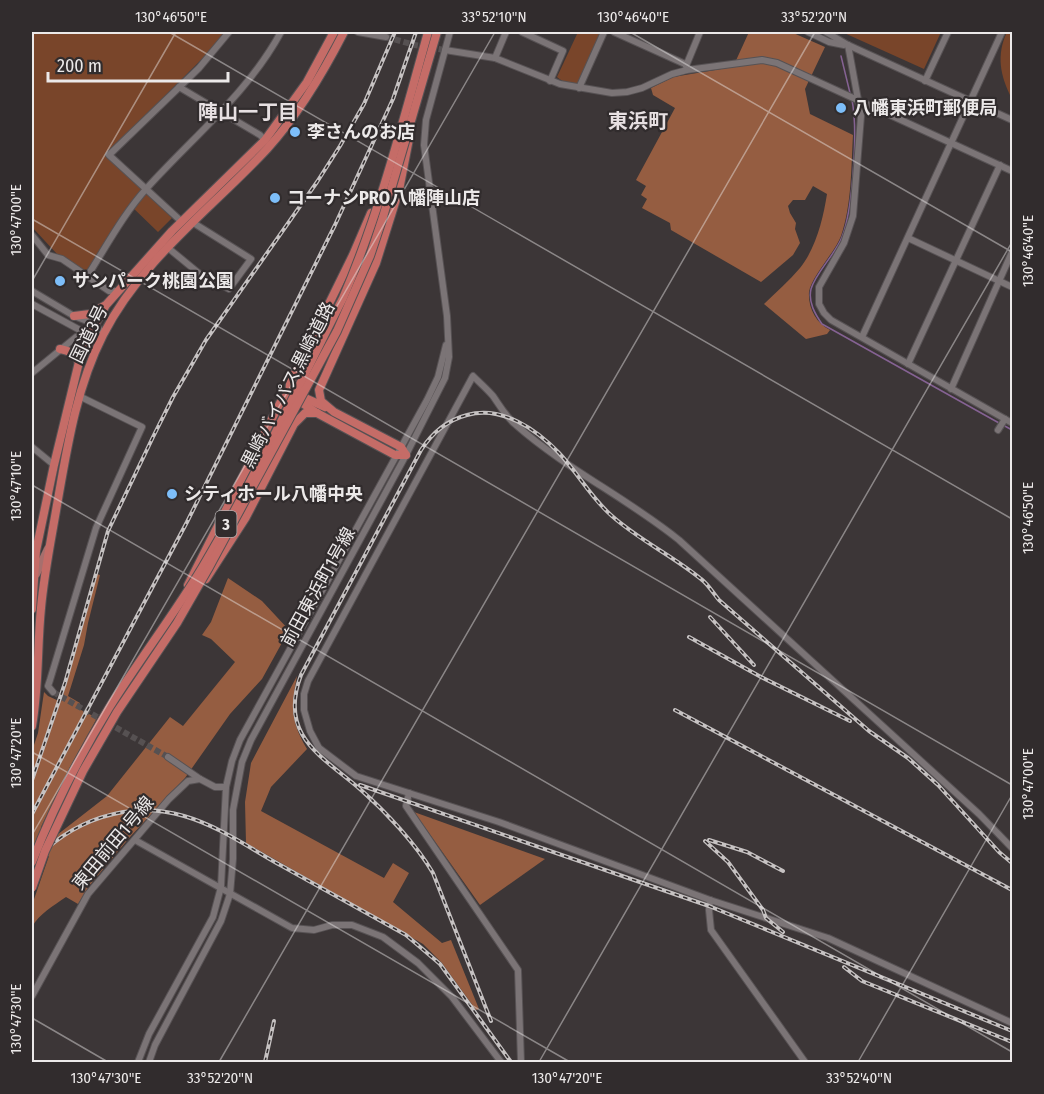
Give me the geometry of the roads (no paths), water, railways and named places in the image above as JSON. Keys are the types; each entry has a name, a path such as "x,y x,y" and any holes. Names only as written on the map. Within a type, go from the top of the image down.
{"highway":[{"name":"国道3号","path":"32,609 34,549 79,362 89,335 106,304 182,222 265,140 307,82 334,32"},
{"name":"国道3号","path":"32,726 48,548 72,422 79,396 103,334 135,286 167,247 253,163 284,128 320,77 344,32"},
{"name":"黒崎バイパス;黒崎道路","path":"32,862 61,794 92,737 127,681 175,619 228,522 343,298 372,225 428,32"},
{"name":"黒崎バイパス;黒崎道路","path":"32,888 45,851 83,771 239,515 337,331 354,294 383,217 437,32"},
{"path":"334,412 321,401 319,390 363,296 387,230 399,189 417,100"},
{"path":"175,619 249,462 280,403 289,393 290,384 368,220 400,133"},
{"path":"74,316 90,314 106,304"},
{"path":"60,349 75,355 79,362"},
{"path":"289,393 298,394 401,447 406,455"},
{"path":"289,393 317,413 395,455 406,455"},
{"path":"175,619 241,526 299,418 304,414 317,413"}],"main road":[{"path":"33,579 48,548"},
{"path":"32,560 34,549"}],"street":[{"path":"182,222 109,155 179,87 229,32"},
{"path":"88,275 146,189 221,112 258,68 281,32"},
{"path":"358,32 386,37"},
{"path":"448,336 424,145 426,120 450,32"},
{"path":"495,58 506,32"},
{"path":"522,32 563,51 550,81"},
{"path":"579,88 604,32"},
{"path":"614,32 686,67"},
{"path":"686,67 700,32"},
{"path":"808,32 829,42 848,45"},
{"path":"826,32 848,45 1012,120"},
{"path":"926,81 948,32"},
{"path":"862,337 1002,32"},
{"path":"848,45 861,116 854,216 844,243 819,287 818,294 824,314 1012,423"},
{"path":"445,50 495,58 550,81 612,93 627,92 686,67 762,60 777,63 1012,171"},
{"path":"179,87 265,140"},
{"path":"908,364 1000,165"},
{"path":"167,247 201,275 229,289 251,259 192,222"},
{"path":"32,234 48,255 62,259 108,291 118,291"},
{"path":"908,238 1012,287"},
{"path":"951,388 1012,252"},
{"path":"32,291 74,316 95,324 103,334"},
{"path":"32,304 89,335"},
{"path":"70,326 76,338"},
{"path":"32,372 76,338 103,334"},
{"name":"前田東浜町1号線","path":"138,1062 149,1034 213,917 221,887 223,802 232,761 240,740 427,400 438,377 448,336"},
{"name":"前田東浜町1号線","path":"149,1062 155,1045 217,930 230,894 233,810 242,762 251,740 406,455 445,378 449,357 448,336"},
{"path":"1012,848 979,814 679,540 650,517 579,471 517,426 473,376 308,681 304,694 304,710 309,731 319,748 356,776 500,822 710,900 828,938 1012,1023"},
{"path":"53,692 48,686 96,528 142,427 79,396"},
{"path":"998,430 1005,420"},
{"path":"32,447 54,465"},
{"path":"168,757 215,787 226,787"},
{"name":"東田前田1号線","path":"32,996 88,894 169,800 188,781 200,779"},
{"path":"410,793 406,806 518,970 521,1062"},
{"path":"135,840 292,928 314,930 332,925 352,925 383,937 418,963 452,997 501,1062"},
{"path":"710,900 708,910 711,930 805,1062"}],"waterway":[{"path":"841,56 850,93"},
{"path":"852,100 855,130 849,208 839,244 811,289 810,299 815,312 822,324 999,423"},
{"path":"1003,425 1012,430"}],"tunnel":[{"path":"386,37 445,50"},
{"path":"53,692 168,757"}],"railway":[{"path":"32,780 65,683 108,531 153,437 206,340 340,146 364,104 395,32"},
{"path":"32,814 187,522 335,225 393,99 416,32"},
{"path":"491,1021 433,873 426,862 380,808 308,743 295,714 295,696 301,675 421,450 441,428 467,415 492,413 505,416 529,428 550,444 612,516 704,581 719,600 869,731 908,758 938,785 999,852 1012,863"},
{"path":"710,617 754,665"},
{"path":"689,637 761,677 850,721"},
{"path":"675,710 1012,890"},
{"path":"360,785 709,906 1012,1031"},
{"path":"32,863 64,836 101,817 142,810 163,811 197,820 234,838 406,935 440,964 511,1062"},
{"path":"709,840 747,852 783,871"},
{"path":"705,841 728,862 763,910 766,918 783,932"},
{"path":"844,967 862,981 1012,1042"},
{"path":"265,1062 274,1021"}],"place":[{"name":"八幡東浜町郵便局","path":"841,108"},
{"name":"李さんのお店","path":"295,132"},
{"name":"コーナンPRO八幡陣山店","path":"275,198"},
{"name":"サンパーク桃園公園","path":"60,281"},
{"name":"シティホール八幡中央","path":"172,494"}],"district":[{"name":"陣山一丁目","path":"248,112"},
{"name":"東浜町","path":"638,121"}]}
